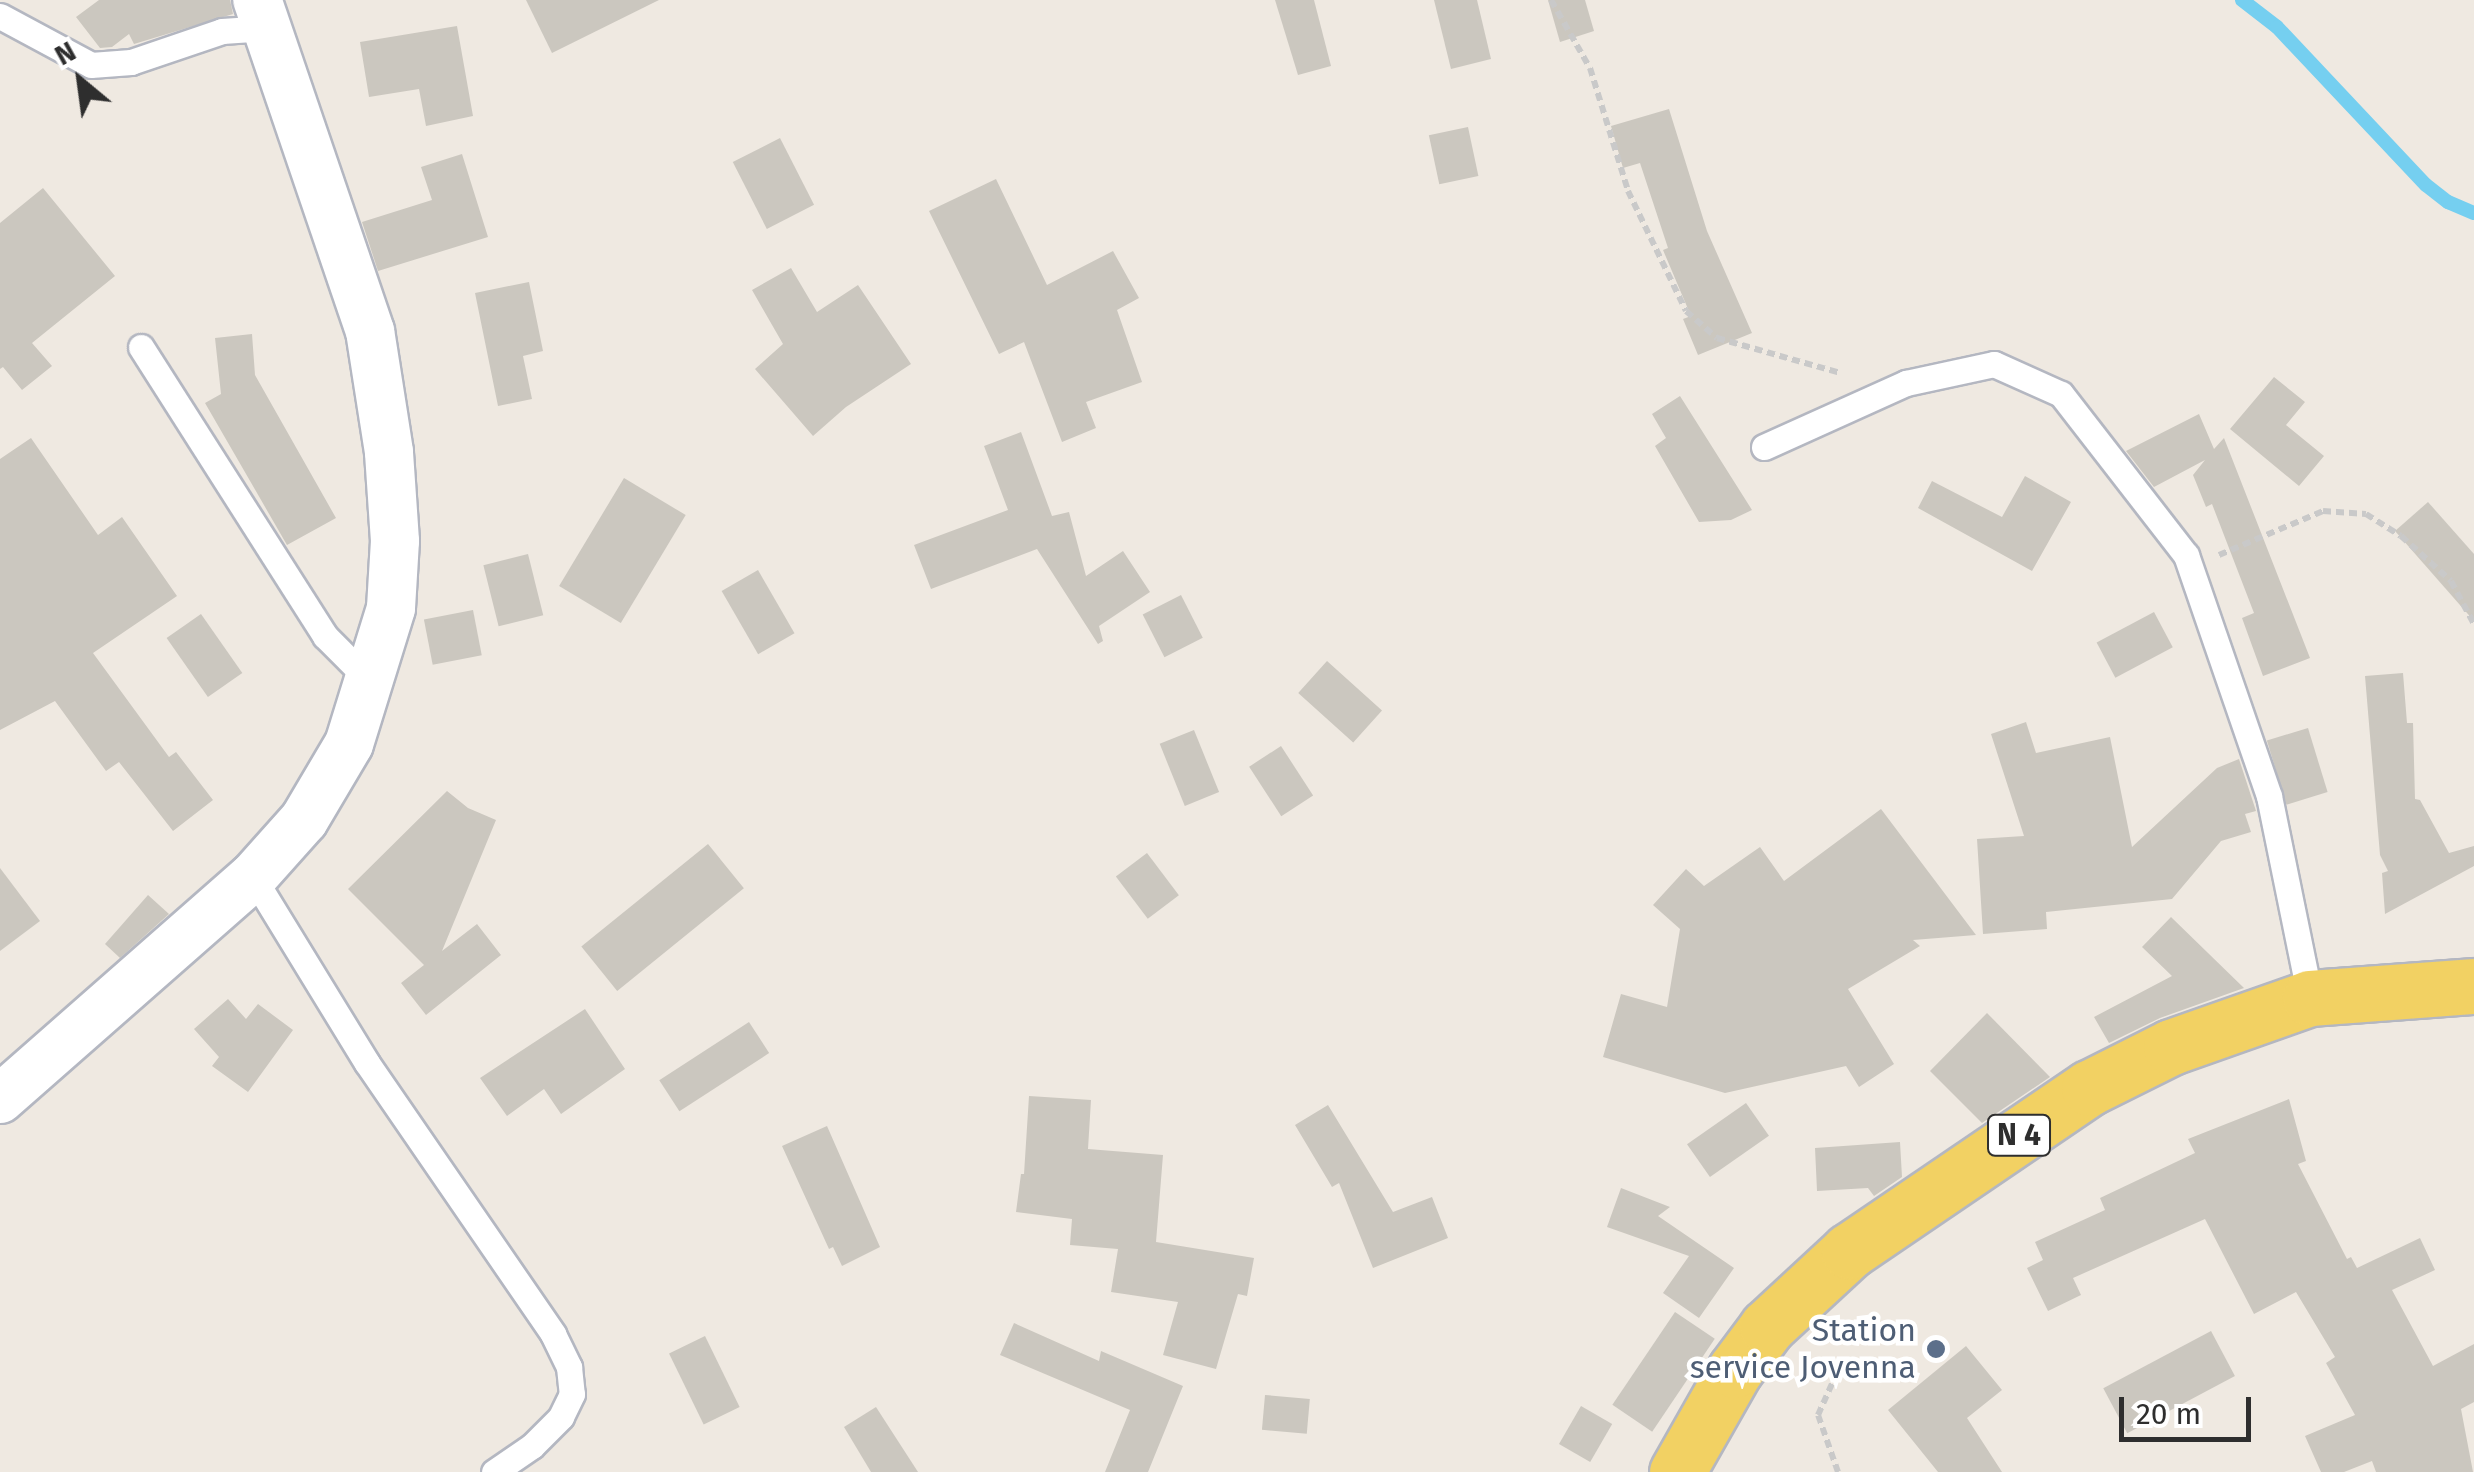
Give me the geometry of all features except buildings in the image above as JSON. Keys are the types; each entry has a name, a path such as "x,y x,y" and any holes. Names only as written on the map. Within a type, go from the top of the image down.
{"main road":[{"name":"N 4","path":"1677,1472 1736,1370 1768,1328 1850,1251 2089,1088 2171,1047 2310,998 2474,986"}],"street":[{"path":"0,1099 253,877 304,820 349,744 391,608 395,541 389,452 370,331 262,14"}],"lane":[{"path":"0,16 91,65 131,62 262,14"},
{"path":"142,347 325,636 370,681"},
{"path":"1764,447 1895,388 1994,364 2061,394 2186,555 2269,796 2310,998"},
{"path":"253,877 367,1064 553,1334 568,1367 572,1394 560,1417 532,1446 494,1472"}],"path":[{"path":"1551,0 1590,68 1628,192 1686,312 1717,338 1895,388"},
{"path":"2190,567 2322,511 2366,514 2401,536 2451,582 2474,624"},
{"path":"1838,1472 1818,1415 1844,1357"}],"waterway":[{"path":"2242,0 2277,27 2426,185 2448,202 2474,213"}],"place":[{"name":"Station service Jovenna","path":"1936,1349"}]}
